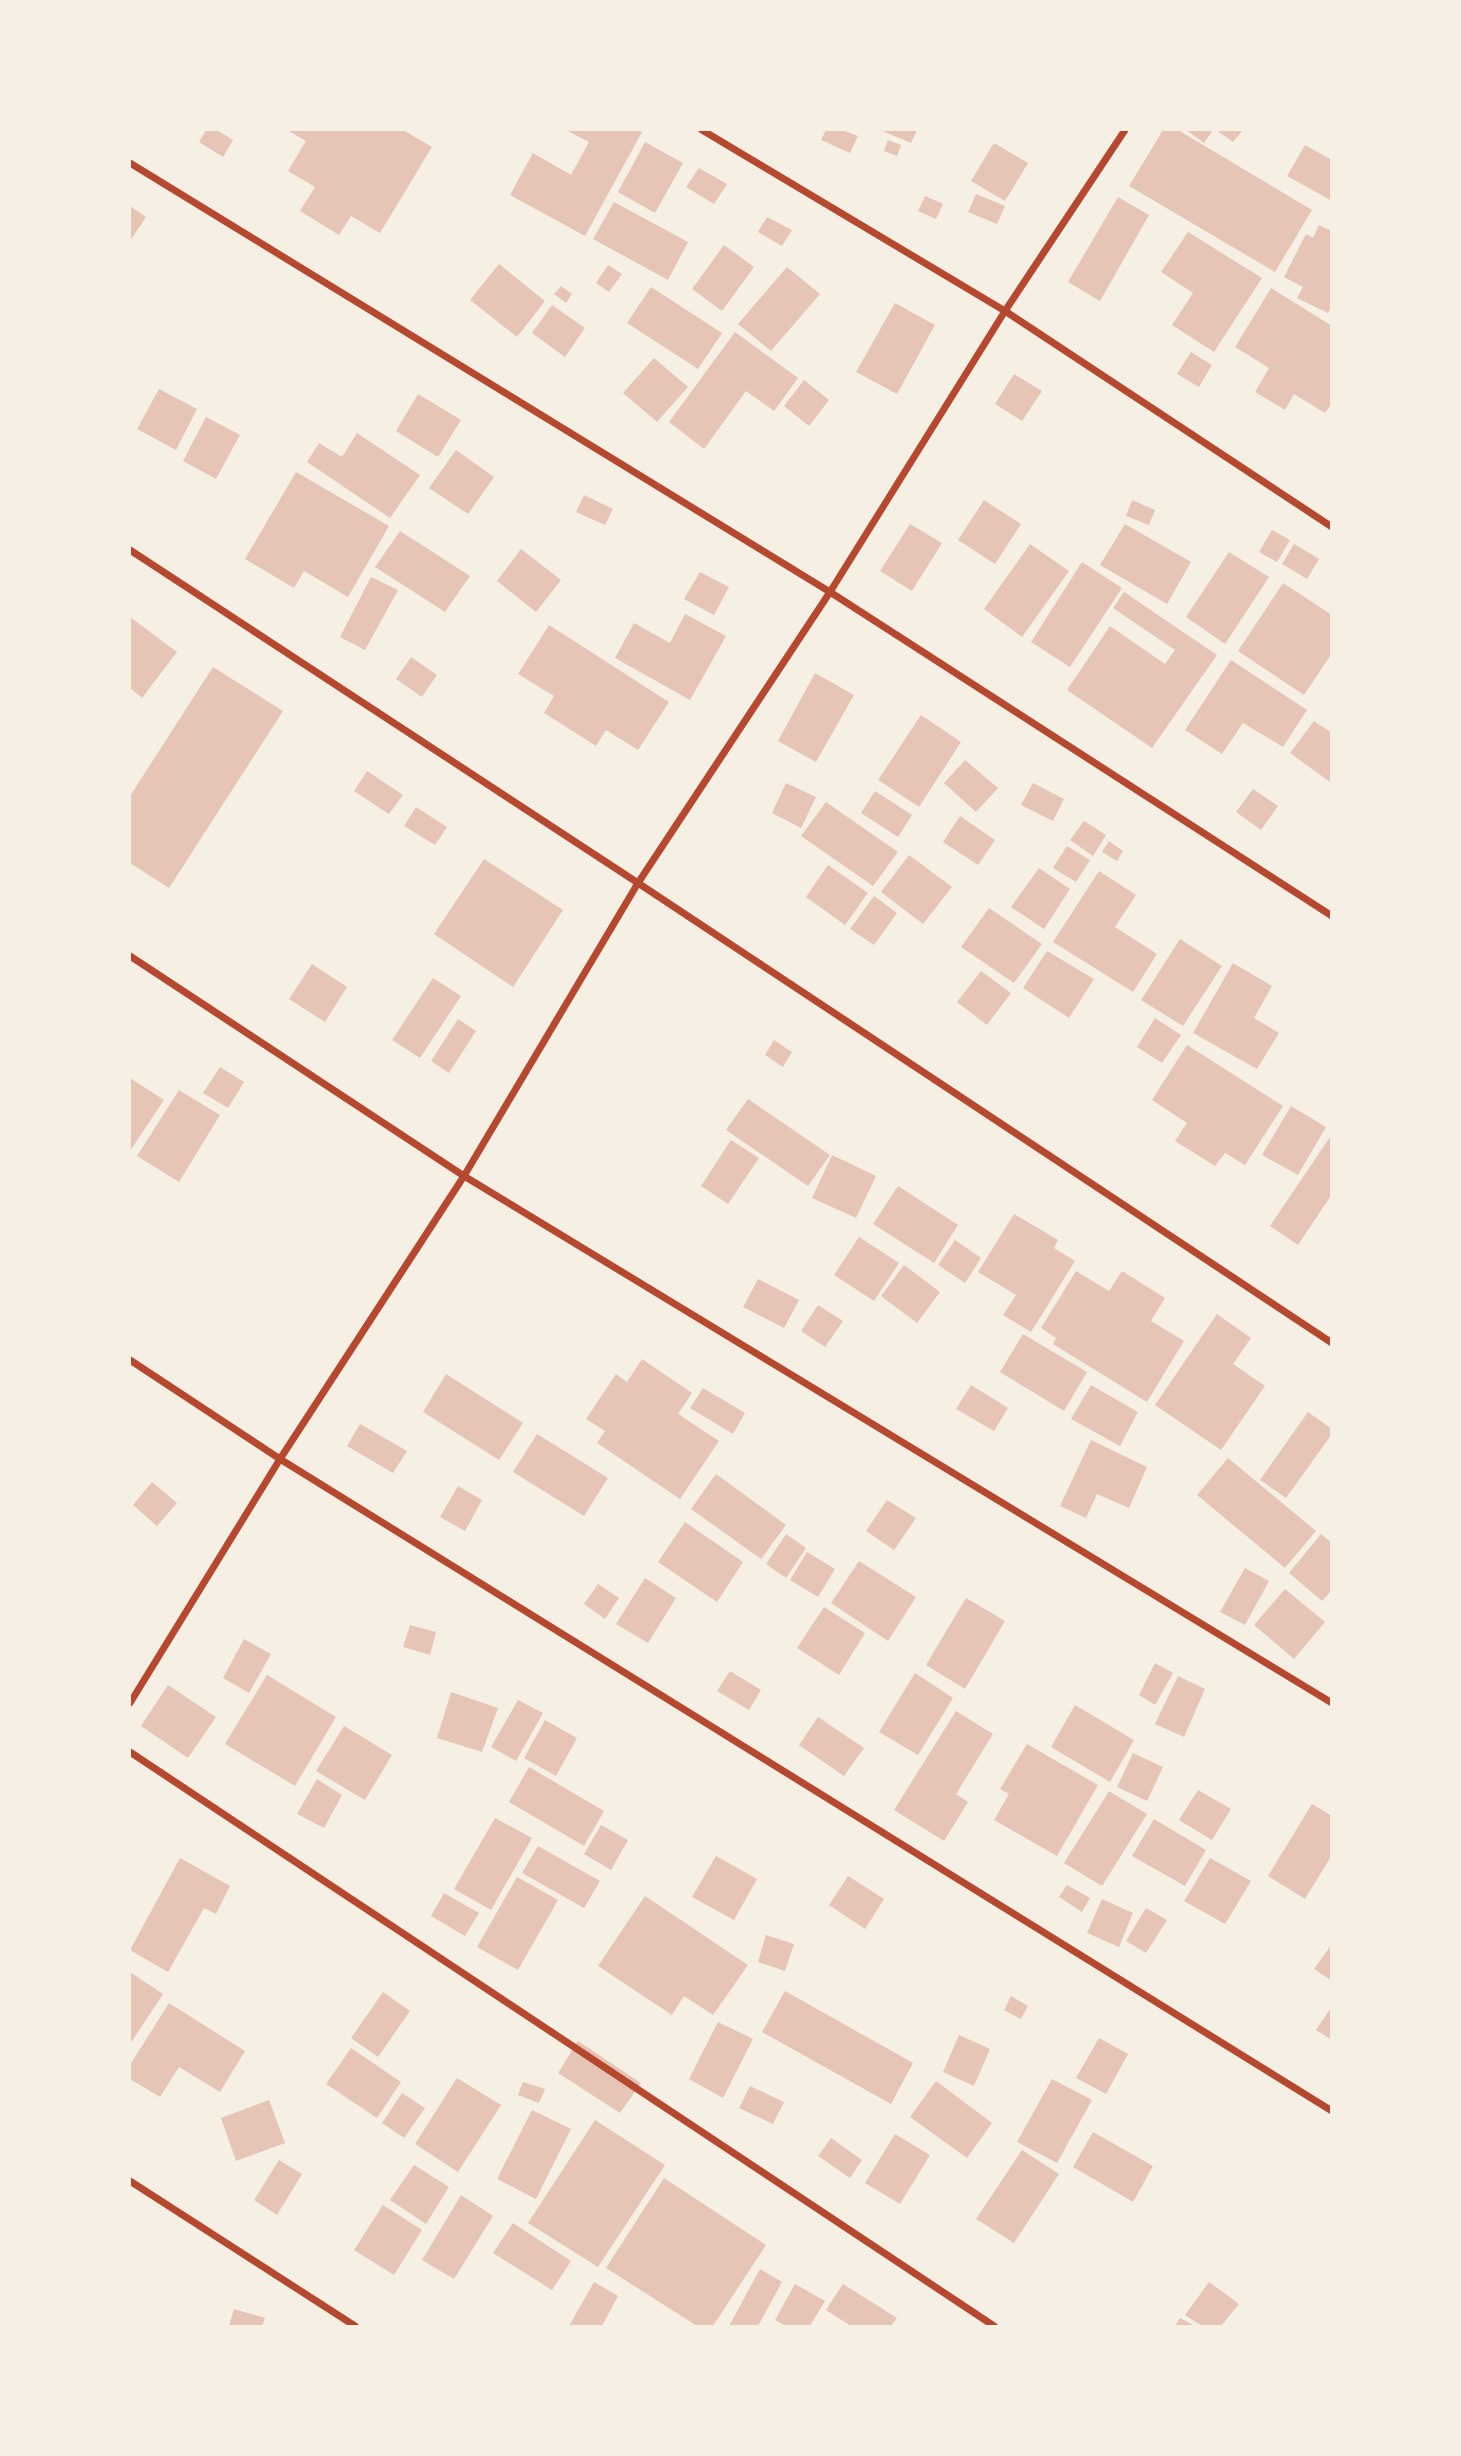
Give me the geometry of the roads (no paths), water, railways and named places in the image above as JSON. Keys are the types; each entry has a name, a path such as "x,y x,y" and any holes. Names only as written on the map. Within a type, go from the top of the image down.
{"street":[{"path":"702,130 1005,311 1332,527"},
{"path":"130,1703 280,1459 464,1177 638,883 830,592 1005,311 1125,130"},
{"path":"130,163 830,592 1332,916"},
{"path":"130,550 1332,1343"},
{"path":"130,956 464,1177 1332,1703"},
{"path":"130,1360 280,1459 1332,2110"},
{"path":"130,1752 994,2326"},
{"path":"130,2181 355,2326"}]}
